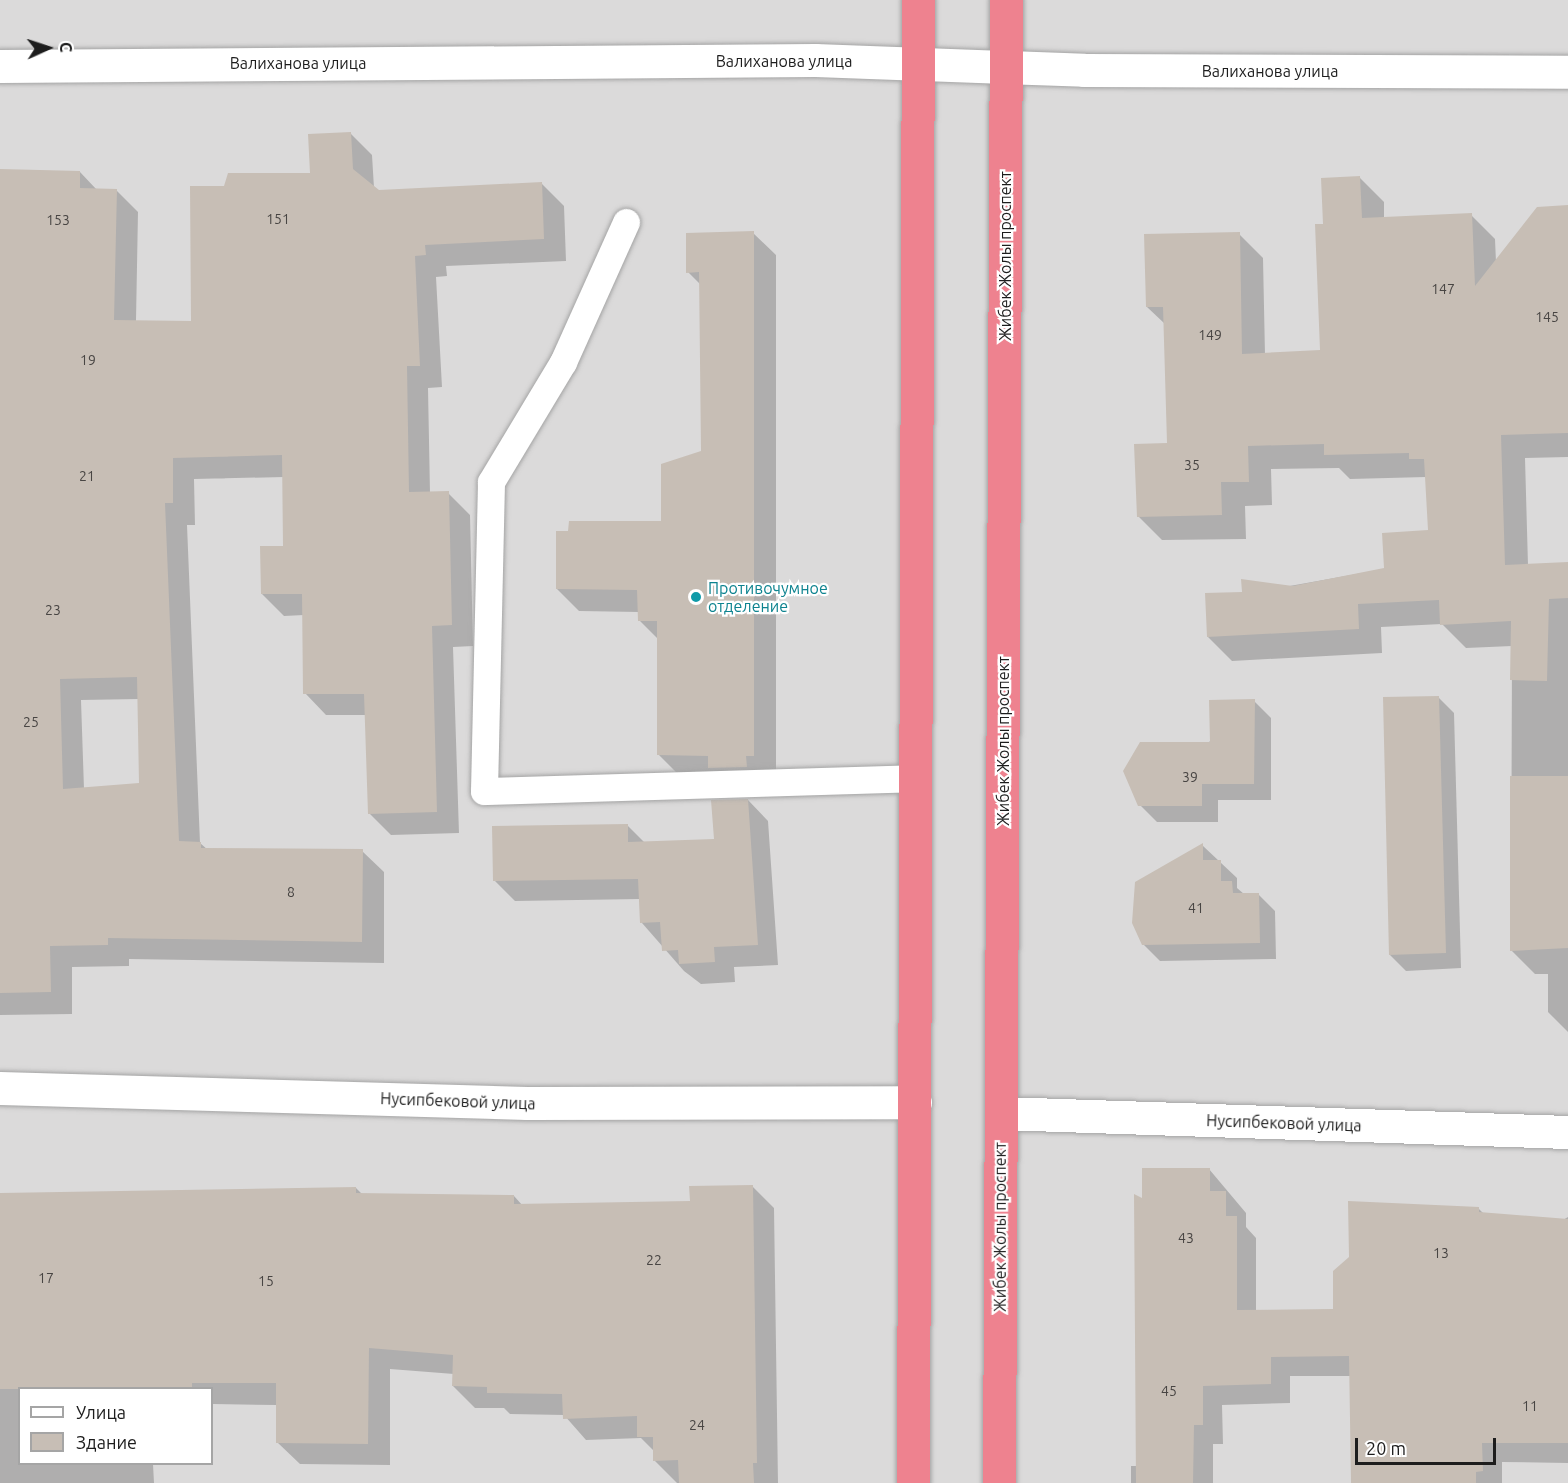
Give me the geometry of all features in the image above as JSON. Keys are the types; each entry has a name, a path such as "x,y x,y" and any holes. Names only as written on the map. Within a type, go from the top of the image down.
{"highway":[{"path":"913,1483 918,0"},
{"name":"Жибек Жолы проспект","path":"999,1483 1006,0"}],"street":[{"name":"Валиханова улица","path":"0,66 815,60 1006,67 1568,72"},
{"name":"Нусипбековой улица","path":"0,1088 527,1103 915,1102"},
{"name":"Нусипбековой улица","path":"1001,1113 1568,1132"}],"lane":[{"path":"626,222 563,362 491,482 484,791 916,778"}],"shaded area":[{"path":"0,0 1568,0 1568,1483 0,1483"}],"building":[{"path":"351,132 353,169 379,190 542,182 544,239 425,245 426,255 415,256 420,366 407,366 409,492 449,491 452,625 432,626 437,812 368,814 364,694 303,694 302,594 261,594 260,546 283,546 282,455 173,458 173,503 165,503 179,841 201,842 201,848 363,849 362,942 108,938 108,945 50,946 51,992 0,993 0,169 80,171 80,188 117,189 114,320 191,321 190,186 224,186 228,173 310,173 308,134","holes":["137,677 139,783 63,789 60,679"]},
{"path":"1360,176 1362,218 1472,213 1475,286 1537,207 1568,205 1568,433 1501,435 1505,565 1568,562 1568,598 1549,599 1547,681 1510,680 1511,621 1440,625 1439,600 1358,604 1359,629 1207,637 1205,593 1242,592 1241,579 1293,586 1384,568 1382,533 1428,530 1424,459 1409,459 1409,453 1324,455 1324,444 1248,446 1249,482 1221,482 1222,515 1137,517 1134,444 1167,443 1163,307 1146,307 1144,234 1240,232 1242,354 1320,350 1315,224 1323,224 1321,178"},
{"name":"Противочумное отделение","path":"754,231 754,756 746,756 747,767 708,768 708,756 657,755 657,621 638,621 637,590 556,589 556,531 568,531 569,521 661,521 661,464 701,451 699,272 686,273 686,233"},
{"path":"1439,696 1446,953 1389,955 1383,697"},
{"path":"1255,699 1254,784 1202,784 1202,806 1138,806 1123,771 1140,742 1210,742 1209,700"},
{"path":"1510,776 1568,776 1568,948 1510,951"},
{"path":"748,799 758,945 714,947 715,962 679,964 678,950 662,951 660,922 640,923 638,879 493,881 492,826 628,824 628,842 714,839 711,800"},
{"path":"1203,843 1203,860 1221,860 1221,881 1232,881 1233,893 1259,893 1260,943 1142,945 1132,923 1135,882"},
{"path":"1142,1168 1210,1168 1210,1191 1226,1191 1226,1216 1237,1216 1237,1310 1333,1309 1333,1271 1349,1257 1348,1201 1479,1207 1479,1212 1568,1219 1568,1443 1482,1443 1483,1471 1476,1472 1476,1483 1351,1483 1349,1356 1271,1357 1271,1384 1203,1386 1203,1425 1194,1425 1193,1483 1136,1483 1134,1194 1142,1198"},
{"path":"753,1185 757,1463 753,1463 754,1483 679,1483 678,1460 653,1461 653,1437 637,1437 637,1416 563,1419 562,1394 487,1393 487,1387 452,1386 453,1355 369,1348 368,1444 276,1443 276,1383 192,1383 192,1387 18,1387 18,1389 0,1389 0,1193 356,1187 356,1193 514,1195 514,1204 690,1201 689,1186"}],"place":[{"name":"Противочумное отделение","path":"696,597"}]}
